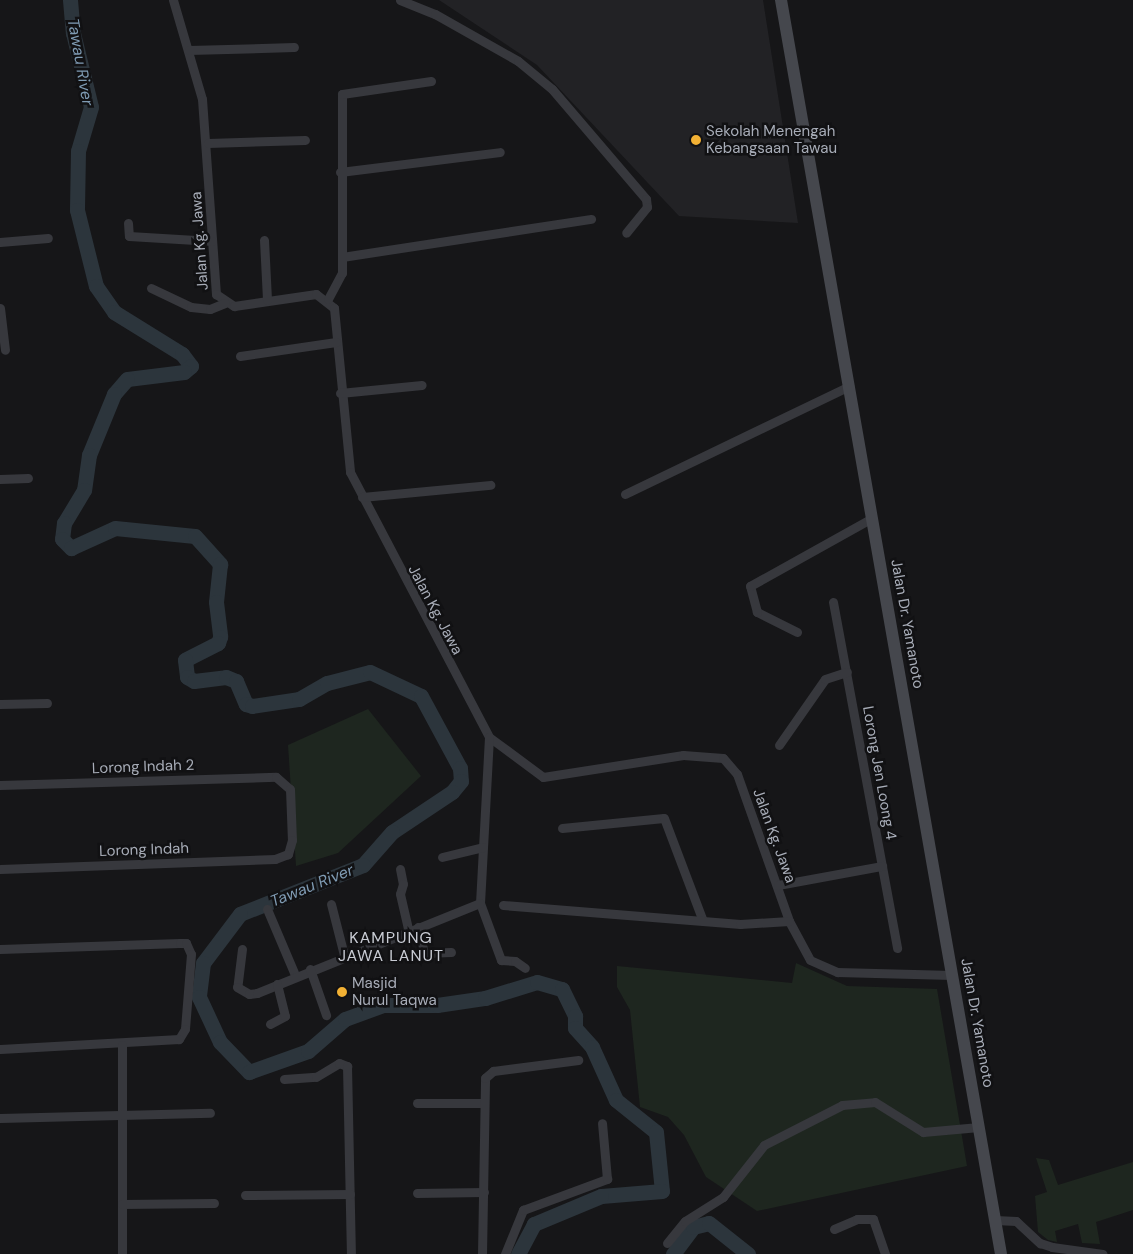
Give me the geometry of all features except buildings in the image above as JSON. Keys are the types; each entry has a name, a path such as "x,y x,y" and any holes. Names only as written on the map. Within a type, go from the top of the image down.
{"street":[{"name":"Jalan Kg. Jawa","path":"173,0 189,50 208,143 216,294 225,303 316,294 328,299 334,308 345,456 362,498 489,737 543,777 684,755 722,758 737,774 778,885 789,921 810,960 827,970 952,975"},
{"path":"400,0 435,14 518,61 552,89 646,199 647,207 626,233"},
{"name":"Jalan Dr. Yamanoto","path":"782,0 1001,1254"},
{"path":"189,50 294,46"},
{"path":"328,299 339,284 342,257 340,99 344,92 431,82"},
{"path":"208,143 305,140"},
{"path":"340,172 500,152"},
{"path":"342,257 591,219"},
{"path":"128,223 129,236 212,241"},
{"path":"0,242 48,238"},
{"path":"264,240 267,300"},
{"path":"151,288 191,306 210,308 225,303"},
{"path":"0,308 5,350"},
{"path":"240,356 336,342"},
{"path":"340,393 422,386"},
{"path":"625,494 849,386"},
{"path":"0,479 28,478"},
{"path":"362,498 490,485"},
{"path":"797,632 757,612 750,586 872,518"},
{"name":"Lorong Jen Loong 4","path":"833,602 897,948"},
{"path":"779,745 825,679 847,672"},
{"path":"0,704 47,702"},
{"path":"489,737 480,903 501,960 515,961 525,968"},
{"name":"Lorong Indah 2","path":"0,785 276,776 286,781 290,789 292,840 288,854"},
{"path":"562,828 664,818 703,921"},
{"path":"442,857 483,847"},
{"name":"Lorong Indah","path":"0,869 275,859 288,854"},
{"path":"778,885 882,866"},
{"path":"400,868 403,884 400,894 408,930"},
{"path":"242,949 237,981 241,992 257,993 344,955 480,903"},
{"path":"331,904 344,955"},
{"path":"503,905 703,921 789,921"},
{"path":"267,908 295,975"},
{"path":"418,927 424,953 452,952"},
{"path":"0,949 186,943 191,954 184,1034 175,1040 122,1045 0,1048"},
{"path":"310,969 326,1015"},
{"path":"270,1024 285,1016 278,984"},
{"path":"122,1045 122,1254"},
{"path":"482,1254 485,1078 493,1071 578,1060"},
{"path":"284,1080 316,1077 339,1063 347,1066 351,1254"},
{"path":"667,1243 685,1221 723,1197 764,1145 842,1105 875,1102 923,1132 979,1127"},
{"path":"417,1103 484,1103"},
{"path":"0,1118 210,1113"},
{"path":"506,1254 523,1210 607,1179 602,1123"},
{"path":"416,1192 484,1192"},
{"path":"245,1195 350,1194"},
{"path":"122,1204 214,1202"},
{"path":"834,1229 857,1219 873,1219 884,1254"},
{"path":"995,1220 1016,1221 1040,1243 1052,1247 1103,1254"}],"shaded area":[{"name":"Sekolah Menengah Kebangsaan Tawau","path":"439,0 763,0 798,223 679,216 537,65"},
{"path":"368,709 421,776 338,853 296,866 288,745"},
{"path":"796,963 847,986 937,989 967,1166 757,1211 706,1177 684,1135 668,1117 640,1107 630,1010 617,987 617,966 792,983"},
{"path":"1036,1158 1049,1160 1058,1185 1133,1162 1133,1210 1096,1222 1100,1244 1082,1243 1078,1224 1055,1231 1057,1242 1048,1240 1038,1232 1035,1196 1047,1192"}],"waterway":[{"name":"Tawau River","path":"70,0 73,33 91,107 78,151 77,210 96,286 114,312 182,354 191,366 184,372 127,379 114,394 89,455 84,490 64,523 62,539 71,548 115,528 195,536 220,564 216,602 220,637 218,643 185,660 187,677 194,681 226,677 236,681 246,704 252,706 299,699 327,683 370,672 421,696 460,768 461,781 452,792 392,832 363,865 240,914 203,963 199,997 220,1042 249,1072 308,1051 345,1019 383,1005 437,1005 485,998 537,982 562,989 575,1016 575,1028 592,1047 616,1100 656,1132 662,1191 601,1196 534,1224 518,1254"},
{"name":"Tawau River","path":"673,1254 693,1227 709,1223 748,1254"}],"place":[{"name":"Sekolah Menengah Kebangsaan Tawau","path":"696,140"},
{"name":"Masjid Nurul Taqwa","path":"342,992"}],"district":[{"name":"KAMPUNG JAWA LANUT","path":"391,947"}]}
